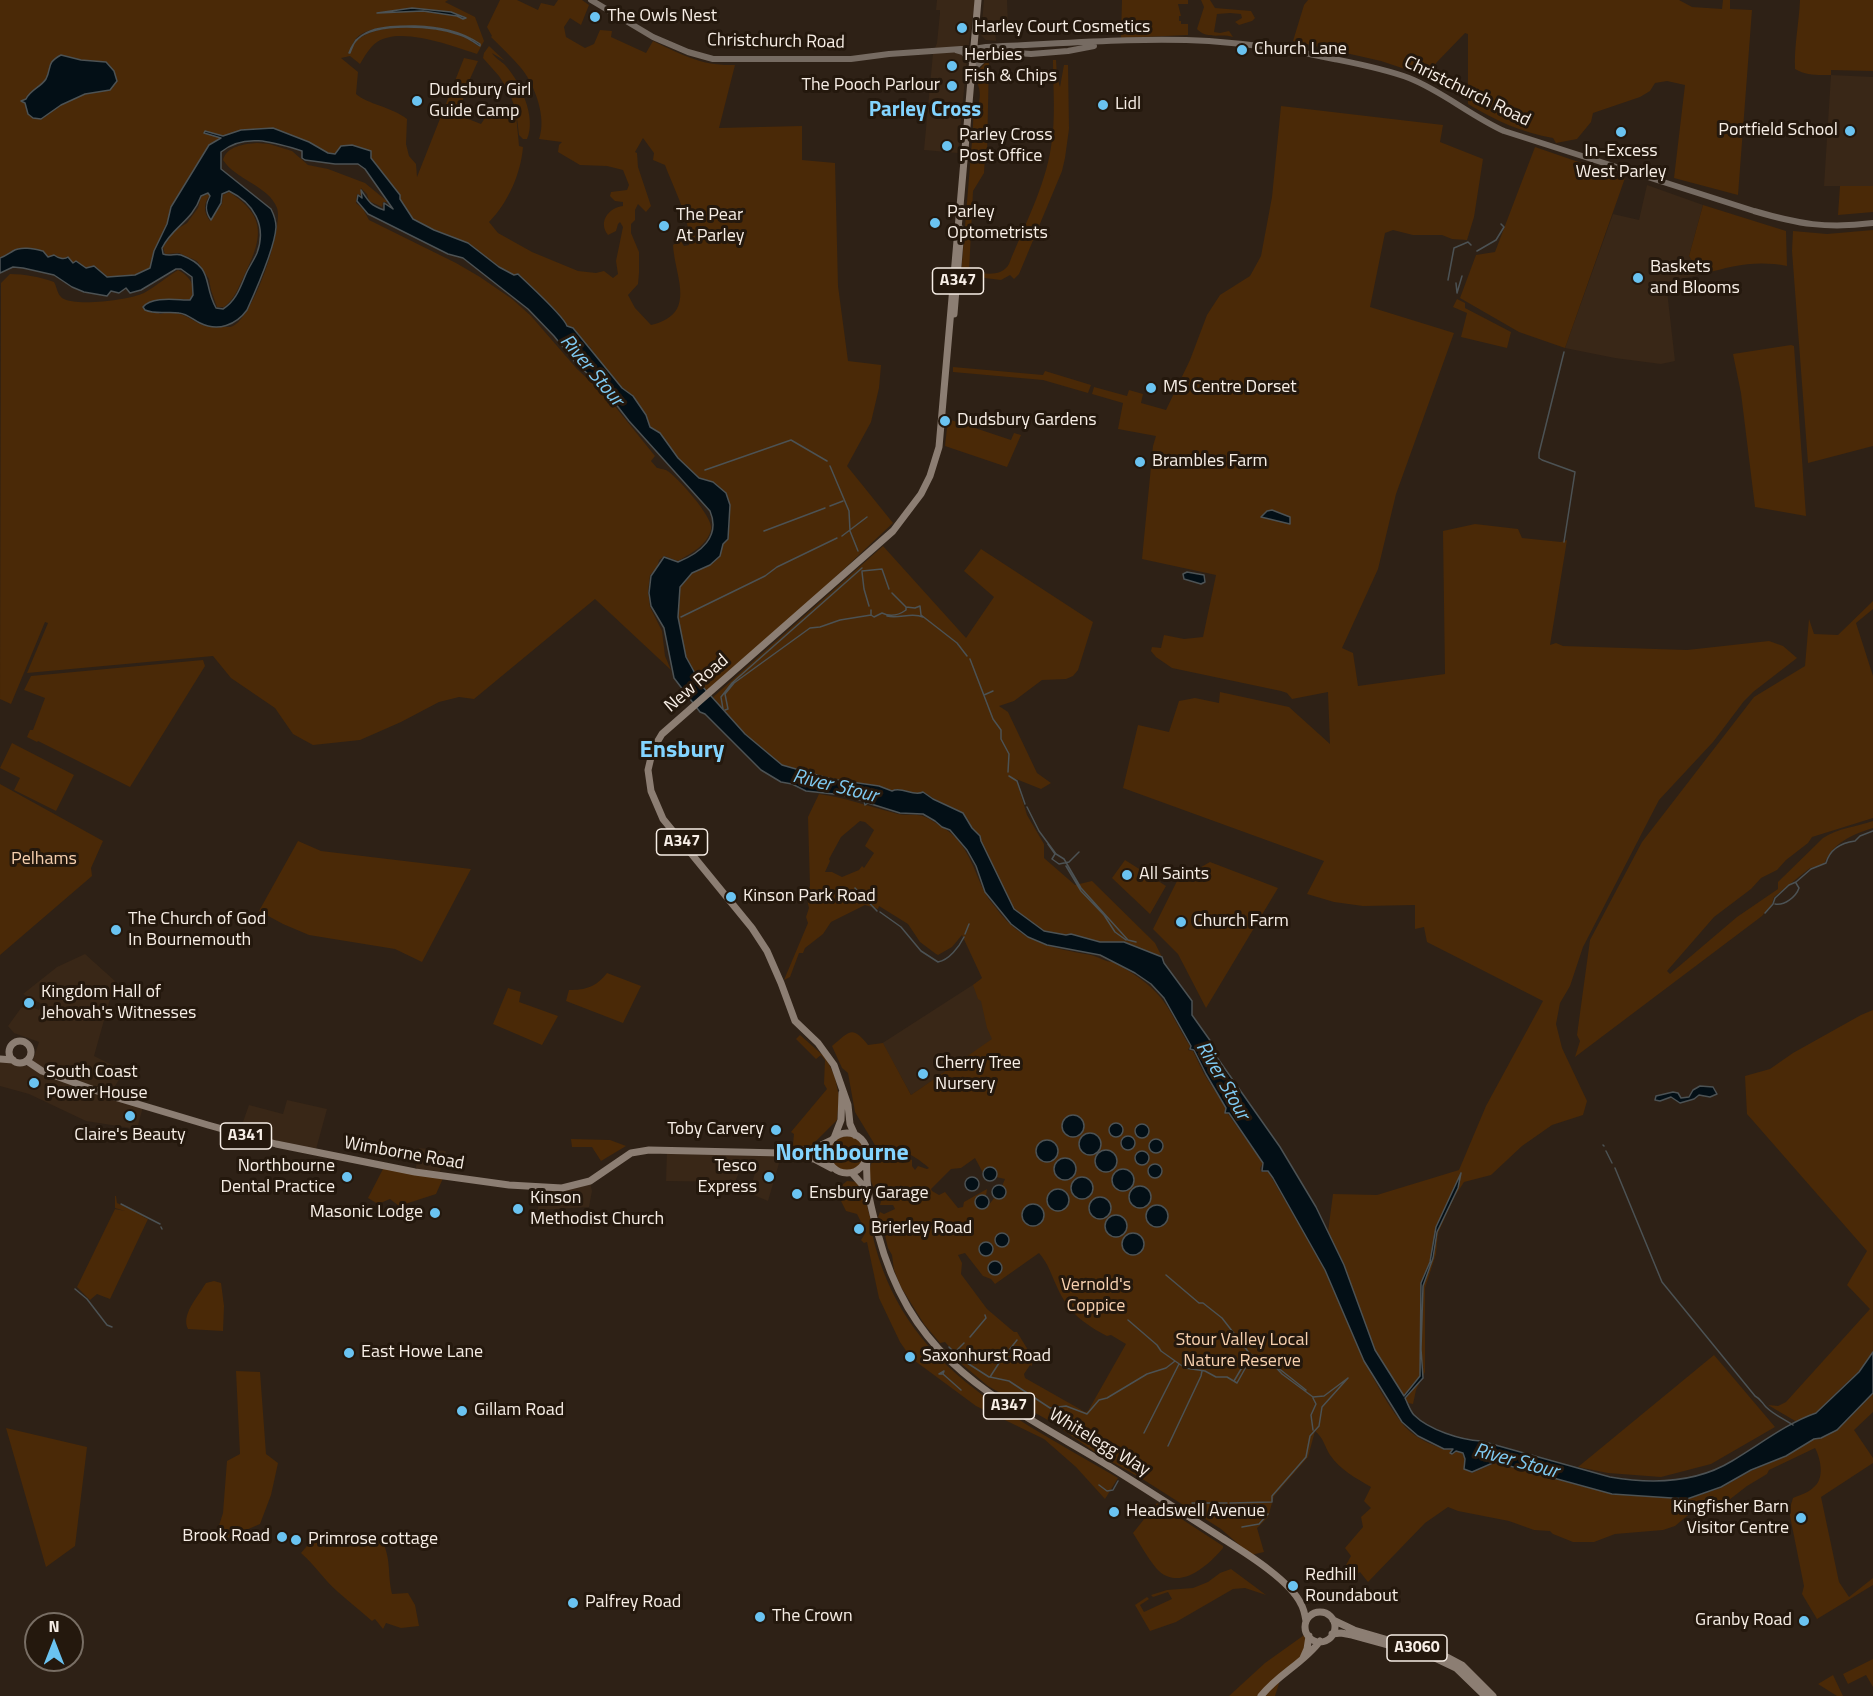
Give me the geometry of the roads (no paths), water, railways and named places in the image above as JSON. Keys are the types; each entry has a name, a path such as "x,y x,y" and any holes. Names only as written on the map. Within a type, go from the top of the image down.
{"main road":[{"name":"Christchurch Road","path":"591,0 653,37 688,52 712,59 851,59 952,49 1031,54 1068,51 1109,42"},
{"name":"New Road","path":"965,150 964,121 978,0"},
{"name":"Christchurch Road","path":"972,49 986,46 1195,41 1245,44 1305,53 1381,69 1412,79 1504,131 1659,181 1803,224 1847,226 1873,223"},
{"path":"952,49 963,52 970,60"},
{"name":"New Road","path":"855,1135 850,1124 848,1105 839,1076 826,1052 795,1021 767,951 757,936 663,819 651,791 648,770 653,749 662,734 893,531 909,512 930,476 939,447 948,350 958,280 960,212 972,49"},
{"path":"972,70 985,58 1001,51"},
{"path":"0,1059 18,1062 27,1061 31,1052 25,1042 14,1043 10,1051 13,1060"},
{"path":"0,1053 10,1051"},
{"name":"Wimborne Road","path":"27,1061 42,1071 111,1096 276,1144 384,1167 483,1182 540,1188 576,1186 590,1181 631,1153 649,1150 782,1153 814,1159 835,1169"},
{"name":"New Road","path":"833,1139 841,1120 842,1088"},
{"path":"844,1133 855,1135 864,1142 868,1153 861,1168 852,1173 842,1173 835,1169 829,1162 827,1153 833,1139 844,1133"},
{"name":"Wimborne Road","path":"782,1153 815,1148 833,1139"},
{"name":"Whitelegg Way","path":"867,1158 867,1191 883,1253 895,1283 920,1326 954,1366 995,1398 1121,1473 1241,1551 1267,1569 1301,1602 1318,1612"},
{"name":"Whitelegg Way","path":"852,1173 867,1191"},
{"path":"1301,1602 1309,1636 1307,1649 1301,1660"},
{"path":"1306,1621 1318,1612 1325,1613 1335,1625 1328,1639 1320,1641 1309,1636"},
{"name":"A3060","path":"1333,1620 1354,1630 1447,1657 1462,1665 1490,1695"},
{"name":"A3060","path":"1332,1634 1352,1635 1440,1659 1456,1668 1490,1695"},
{"path":"1261,1696 1282,1674 1312,1653 1320,1641"}],"water":[{"path":"412,8 451,12 466,18 423,11 377,13"},
{"path":"424,26 457,32 472,39 480,46 468,38 436,29 406,27 377,30 365,34 376,29 386,27"},
{"path":"61,55 81,60 106,62 114,71 117,81 110,90 85,94 61,105 41,119 33,118 28,114 25,103 21,101 44,82 51,63"},
{"name":"River Stour","path":"273,128 309,142 328,153 335,154 341,146 352,145 371,151 371,158 400,195 400,199 413,219 468,243 499,267 514,275 518,274 553,308 567,326 573,328 622,388 633,396 646,415 650,427 660,433 678,458 699,478 713,482 726,493 730,505 728,539 723,544 720,556 710,565 692,573 680,587 678,617 686,657 702,686 745,734 782,765 831,779 879,786 892,791 923,792 963,813 980,836 1014,909 1044,931 1071,934 1100,942 1124,942 1162,957 1192,1001 1192,1015 1214,1046 1216,1056 1280,1147 1316,1207 1344,1265 1375,1350 1404,1396 1420,1376 1421,1283 1430,1262 1436,1227 1461,1173 1458,1188 1437,1232 1433,1258 1423,1286 1421,1349 1423,1378 1405,1398 1413,1413 1420,1420 1437,1430 1464,1439 1481,1441 1610,1477 1657,1481 1704,1474 1732,1461 1784,1428 1816,1413 1859,1372 1873,1352 1873,1393 1837,1430 1814,1439 1786,1456 1751,1470 1721,1487 1687,1499 1612,1494 1495,1462 1472,1472 1464,1469 1463,1453 1456,1451 1452,1454 1450,1453 1453,1449 1444,1449 1418,1436 1402,1422 1364,1361 1325,1270 1273,1178 1268,1171 1262,1171 1263,1163 1229,1113 1225,1113 1226,1108 1194,1050 1190,1049 1191,1046 1164,998 1151,984 1100,955 1047,945 1028,937 1011,924 985,892 976,866 967,850 950,830 923,814 900,813 868,803 865,805 864,801 843,795 806,791 792,784 781,782 761,770 705,714 700,712 674,678 664,628 651,606 649,593 651,576 664,557 678,562 694,554 706,543 713,529 710,511 629,421 604,389 575,362 528,309 463,258 448,254 368,214 357,201 358,195 362,198 361,190 373,205 384,210 384,203 393,209 365,169 358,164 305,160 302,158 302,151 261,141 240,142 221,152 221,169 271,209 276,227 269,257 247,310 238,320 220,327 207,326 182,314 145,310 143,307 152,301 190,300 193,295 192,277 181,269 176,269 141,290 130,293 126,288 119,293 111,291 107,296 84,292 54,275 23,268 13,267 0,273 0,258 16,249 24,248 43,251 48,257 54,255 61,258 68,257 73,263 76,261 86,268 94,266 107,277 135,275 150,268 171,207 209,145 221,138 204,133 205,131 223,136 241,130","holes":["229,191 238,196 256,216 260,243 234,298 223,309 216,308 206,277 199,265 181,255 163,254 162,248 171,234 193,212 201,196 208,193 210,196 206,208 211,220 221,203 222,194"]},
{"path":"1272,510 1290,517 1290,524 1261,517 1267,511"},
{"path":"1187,572 1204,575 1205,582 1201,584 1184,579 1183,574"},
{"path":"1700,1086 1713,1087 1717,1094 1710,1097 1699,1095 1680,1103 1671,1097 1660,1101 1655,1100 1656,1096 1673,1092 1678,1093 1681,1098 1689,1097 1693,1090"},
{"path":"1073,1115 1081,1118 1084,1126 1081,1134 1073,1137 1065,1134 1062,1126 1065,1118"},
{"path":"1116,1123 1121,1125 1123,1130 1121,1135 1116,1137 1111,1135 1109,1130 1111,1125"},
{"path":"1142,1124 1147,1126 1149,1131 1147,1136 1142,1138 1137,1136 1135,1131 1137,1126"},
{"path":"1090,1133 1098,1136 1101,1144 1098,1152 1090,1155 1082,1152 1079,1144 1082,1136"},
{"path":"1128,1136 1133,1138 1135,1143 1133,1148 1128,1150 1123,1148 1121,1143 1123,1138"},
{"path":"1156,1139 1161,1141 1163,1146 1161,1151 1156,1153 1151,1151 1149,1146 1151,1141"},
{"path":"1047,1140 1055,1143 1058,1151 1055,1159 1047,1162 1039,1159 1036,1151 1039,1143"},
{"path":"1106,1150 1114,1153 1117,1161 1114,1169 1106,1172 1098,1169 1095,1161 1098,1153"},
{"path":"1142,1151 1147,1153 1149,1158 1147,1163 1142,1165 1137,1163 1135,1158 1137,1153"},
{"path":"1065,1158 1073,1161 1076,1169 1073,1177 1065,1180 1057,1177 1054,1169 1057,1161"},
{"path":"1155,1164 1160,1166 1162,1171 1160,1176 1155,1178 1150,1176 1148,1171 1150,1166"},
{"path":"990,1167 995,1169 997,1174 995,1179 990,1181 985,1179 983,1174 985,1169"},
{"path":"1123,1169 1131,1172 1134,1180 1131,1188 1123,1191 1115,1188 1112,1180 1115,1172"},
{"path":"972,1177 977,1179 979,1184 977,1189 972,1191 967,1189 965,1184 967,1179"},
{"path":"1082,1177 1090,1180 1093,1188 1090,1196 1082,1199 1074,1196 1071,1188 1074,1180"},
{"path":"999,1185 1004,1187 1006,1192 1004,1197 999,1199 994,1197 992,1192 994,1187"},
{"path":"1140,1186 1148,1189 1151,1197 1148,1205 1140,1208 1132,1205 1129,1197 1132,1189"},
{"path":"1058,1189 1066,1192 1069,1200 1066,1208 1058,1211 1050,1208 1047,1200 1050,1192"},
{"path":"982,1195 987,1197 989,1202 987,1207 982,1209 977,1207 975,1202 977,1197"},
{"path":"1100,1197 1108,1200 1111,1208 1108,1216 1100,1219 1092,1216 1089,1208 1092,1200"},
{"path":"1033,1204 1041,1207 1044,1215 1041,1223 1033,1226 1025,1223 1022,1215 1025,1207"},
{"path":"1157,1205 1165,1208 1168,1216 1165,1224 1157,1227 1149,1224 1146,1216 1149,1208"},
{"path":"1116,1215 1124,1218 1127,1226 1124,1234 1116,1237 1108,1234 1105,1226 1108,1218"},
{"path":"1002,1233 1007,1235 1009,1240 1007,1245 1002,1247 997,1245 995,1240 997,1235"},
{"path":"1133,1233 1141,1236 1144,1244 1141,1252 1133,1255 1125,1252 1122,1244 1125,1236"},
{"path":"986,1242 991,1244 993,1249 991,1254 986,1256 981,1254 979,1249 981,1244"},
{"path":"995,1261 1000,1263 1002,1268 1000,1273 995,1275 990,1273 988,1268 990,1263"}],"waterway":[{"path":"1477,251 1496,240 1504,227 1501,224"},
{"path":"1448,280 1454,248 1468,242 1471,245"},
{"path":"1456,283 1457,293 1462,276"},
{"path":"1564,352 1539,453 1539,458 1542,460 1575,472 1564,542"},
{"path":"705,470 791,440 827,461"},
{"path":"830,466 849,511 850,531 858,551"},
{"path":"830,506 843,501"},
{"path":"764,531 825,508"},
{"path":"842,536 867,517"},
{"path":"681,617 837,538"},
{"path":"723,709 721,697 732,683 862,568"},
{"path":"862,571 882,569 889,589"},
{"path":"862,572 869,606"},
{"path":"871,615 874,617 882,613 894,615 906,610 906,607 892,593"},
{"path":"906,607 920,606 921,615 957,643 967,656"},
{"path":"725,710 728,709 725,694 734,683 810,628 871,615 871,610"},
{"path":"887,616 923,617"},
{"path":"970,659 993,719 1001,730 1001,739 1009,754 1008,772"},
{"path":"984,695 993,691"},
{"path":"1009,776 1017,781 1025,804"},
{"path":"1027,807 1039,831 1056,854 1064,859 1081,888 1128,940 1136,942"},
{"path":"1765,913 1775,898 1789,885 1811,869 1826,863 1836,848 1873,831"},
{"path":"1048,844 1055,854 1052,859 1059,864 1064,863"},
{"path":"1065,863 1079,852"},
{"path":"1066,866 1081,891 1104,915 1115,932 1126,940"},
{"path":"1775,904 1782,904 1792,898 1799,888 1796,883"},
{"path":"855,888 877,911"},
{"path":"880,912 901,927 921,951 938,962 953,953 964,937"},
{"path":"965,934 969,924"},
{"path":"1606,1151 1612,1163"},
{"path":"1615,1168 1662,1282 1755,1396 1772,1412 1793,1425"},
{"path":"121,1204 160,1224"},
{"path":"1166,1275 1199,1303 1203,1303 1222,1318 1250,1354 1271,1362 1282,1374 1313,1397 1324,1396 1348,1378 1322,1407 1319,1426 1310,1436 1306,1457 1272,1496 1272,1502 1230,1503"},
{"path":"75,1289 87,1299 107,1325 112,1327"},
{"path":"970,1337 986,1318 985,1315"},
{"path":"1128,1320 1161,1351 1185,1368 1205,1371 1216,1377 1227,1377 1237,1383 1253,1356 1267,1361"},
{"path":"1006,1354 1017,1340"},
{"path":"956,1351 964,1343"},
{"path":"949,1347 961,1359 989,1377"},
{"path":"1234,1381 1250,1354"},
{"path":"1001,1360 990,1377 1009,1381 1050,1408 1066,1406 1087,1414 1099,1400 1107,1398 1147,1374 1166,1368 1175,1361"},
{"path":"1144,1433 1179,1364"},
{"path":"1277,1367 1306,1390"},
{"path":"943,1374 939,1374 944,1371 943,1374 961,1390"},
{"path":"1168,1446 1202,1371"},
{"path":"1313,1398 1316,1404 1311,1415 1313,1430"},
{"path":"1099,1485 1107,1491 1113,1490 1118,1481"},
{"path":"1192,1503 1227,1503"},
{"path":"1242,1527 1259,1524 1268,1514"}],"place":[{"name":"The Owls Nest","path":"595,17"},
{"name":"Harley Court Cosmetics","path":"962,28"},
{"name":"Church Lane","path":"1242,50"},
{"name":"Herbies Fish & Chips","path":"952,66"},
{"name":"The Pooch Parlour","path":"952,86"},
{"name":"Dudsbury Girl Guide Camp","path":"417,101"},
{"name":"Lidl","path":"1103,105"},
{"name":"Portfield School","path":"1850,131"},
{"name":"In-Excess West Parley","path":"1621,132"},
{"name":"Parley Cross Post Office","path":"947,146"},
{"name":"Parley Optometrists","path":"935,223"},
{"name":"The Pear At Parley","path":"664,226"},
{"name":"Baskets and Blooms","path":"1638,278"},
{"name":"MS Centre Dorset","path":"1151,388"},
{"name":"Dudsbury Gardens","path":"945,421"},
{"name":"Brambles Farm","path":"1140,462"},
{"name":"All Saints","path":"1127,875"},
{"name":"Kinson Park Road","path":"731,897"},
{"name":"Church Farm","path":"1181,922"},
{"name":"The Church of God In Bournemouth","path":"116,930"},
{"name":"Kingdom Hall of Jehovah's Witnesses","path":"29,1003"},
{"name":"Cherry Tree Nursery","path":"923,1074"},
{"name":"South Coast Power House","path":"34,1083"},
{"name":"Claire's Beauty","path":"130,1116"},
{"name":"Toby Carvery","path":"776,1130"},
{"name":"Northbourne Dental Practice","path":"347,1177"},
{"name":"Tesco Express","path":"769,1177"},
{"name":"Ensbury Garage","path":"797,1194"},
{"name":"Kinson Methodist Church","path":"518,1209"},
{"name":"Masonic Lodge","path":"435,1213"},
{"name":"Brierley Road","path":"859,1229"},
{"name":"East Howe Lane","path":"349,1353"},
{"name":"Saxonhurst Road","path":"910,1357"},
{"name":"Gillam Road","path":"462,1411"},
{"name":"Headswell Avenue","path":"1114,1512"},
{"name":"Kingfisher Barn Visitor Centre","path":"1801,1518"},
{"name":"Brook Road","path":"282,1537"},
{"name":"Primrose cottage","path":"296,1540"},
{"name":"Redhill Roundabout","path":"1293,1586"},
{"name":"Palfrey Road","path":"573,1603"},
{"name":"The Crown","path":"760,1617"},
{"name":"Granby Road","path":"1804,1621"}],"district":[{"name":"Parley Cross","path":"925,111"},
{"name":"Ensbury","path":"682,751"},
{"name":"Northbourne","path":"842,1154"}],"park label":[{"name":"Pelhams","path":"44,860"},
{"name":"Vernold's Coppice","path":"1096,1296"},
{"name":"Stour Valley Local Nature Reserve","path":"1242,1351"}]}
